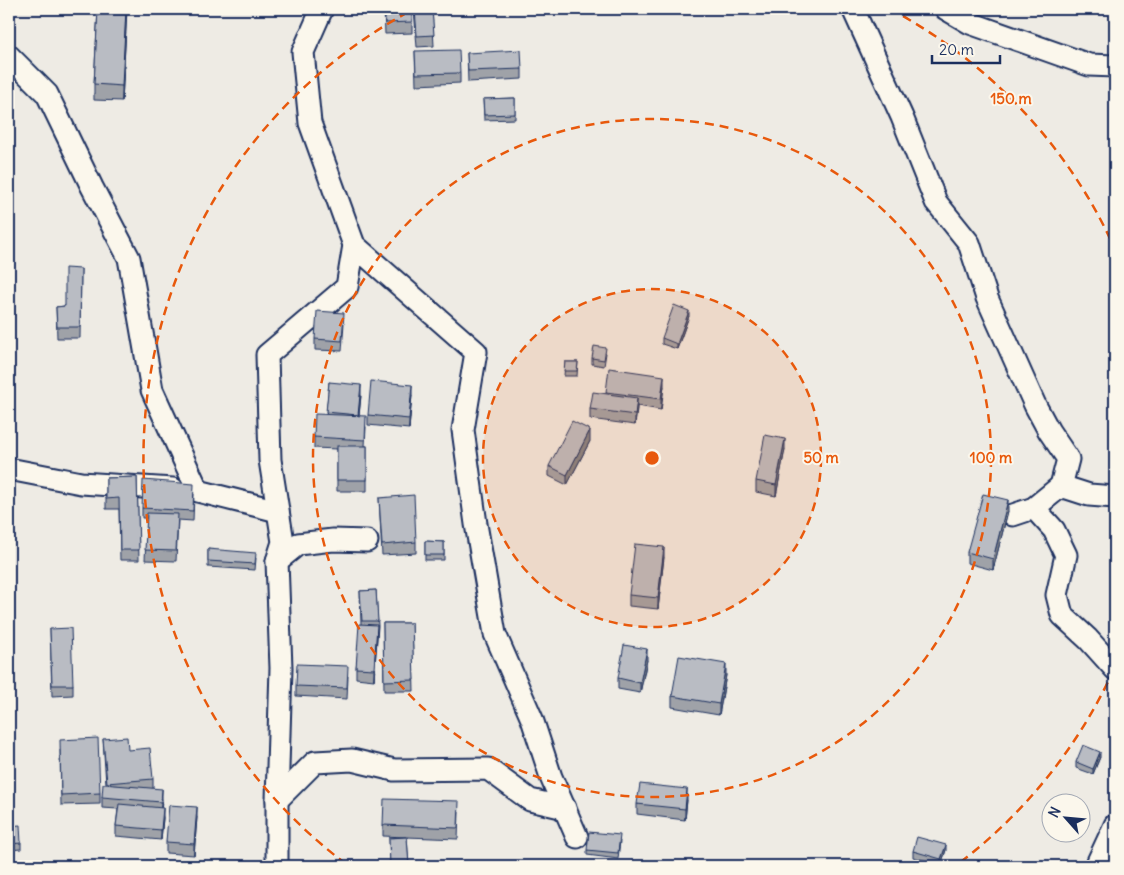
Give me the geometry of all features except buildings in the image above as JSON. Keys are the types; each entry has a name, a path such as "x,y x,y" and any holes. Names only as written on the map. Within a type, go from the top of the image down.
{"street":[{"path":"322,9 303,52 310,123 354,246 476,352 463,430 476,524 495,634 532,719 552,777 577,837"},
{"path":"853,9 902,117 936,202 969,243 987,298 1035,405 1049,431 1068,459 1061,486 1034,508 1013,515"},
{"path":"946,9 970,23 1089,65 1115,66"},
{"path":"9,56 47,94 129,258 152,390 198,491"},
{"path":"277,866 281,668 277,560 283,542 270,460 267,354 347,287 354,246"},
{"path":"9,469 81,483 198,491 278,511"},
{"path":"1061,486 1089,495 1115,498"},
{"path":"1034,508 1054,530 1066,555 1056,595 1062,615 1088,639 1115,669"},
{"path":"277,560 298,544 333,540 367,541"},
{"path":"277,800 315,762 352,760 394,770 488,769 530,800 565,808"},
{"path":"1096,866 1115,825"}]}
